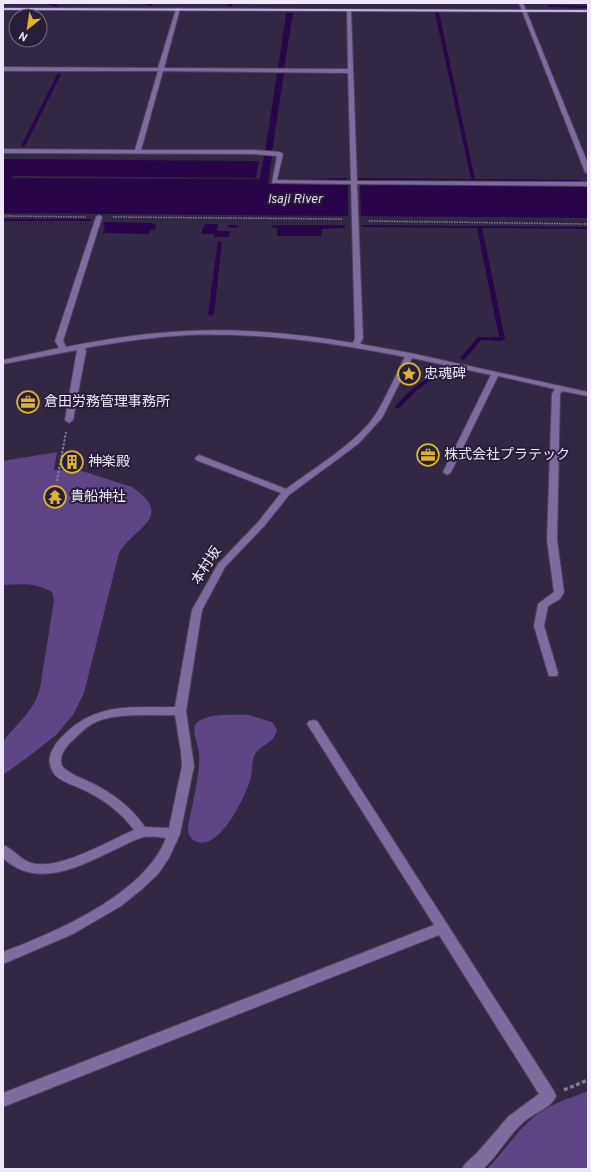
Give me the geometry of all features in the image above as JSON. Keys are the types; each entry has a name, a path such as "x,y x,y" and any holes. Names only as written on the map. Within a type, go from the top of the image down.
{"main road":[{"path":"3,9 588,11"}],"street":[{"path":"521,3 588,172"},
{"path":"137,152 178,9"},
{"path":"349,10 359,338 356,345"},
{"path":"3,69 350,71"},
{"path":"3,151 249,152 280,154 274,182 588,184"},
{"path":"64,350 59,340 99,217"},
{"path":"3,362 132,338 209,333 270,336 356,345 588,394"},
{"path":"69,420 82,351 80,347"},
{"name":"本村坂","path":"3,958 52,939 77,926 125,896 147,878 164,856 174,834 188,756 181,725 180,711 195,618 200,602 226,560 262,522 287,492 350,446 379,416 410,356"},
{"path":"447,472 495,374"},
{"path":"553,673 539,626 543,604 558,596 559,592 552,540 556,394 560,388"},
{"path":"199,458 287,492"},
{"path":"142,832 131,816 120,805 107,796 60,772 55,764 55,755 60,746 72,734 87,722 95,718 112,714 180,711"},
{"path":"313,724 548,1096 530,1107 513,1122 488,1154 470,1169"},
{"path":"3,850 16,863 29,869 45,870 84,859 142,832 174,834"},
{"path":"3,1100 442,928"}],"path":[{"path":"3,216 327,219"},
{"path":"355,218 398,222 588,224"},
{"path":"56,481 69,420"},
{"path":"548,1096 588,1080"}],"shaded area":[{"path":"57,452 54,470 79,470 132,487 145,497 151,506 151,514 148,522 119,553 84,693 73,715 56,735 3,775 3,741 26,715 35,702 40,688 54,601 52,592 34,585 3,585 3,461"},
{"path":"249,715 272,722 277,730 275,735 270,742 260,749 254,756 250,781 243,799 223,830 215,838 206,842 197,842 188,832 199,762 199,751 194,731 196,724 200,720 213,716"},
{"path":"588,1091 588,1169 487,1169 522,1128 535,1116 553,1105"}],"water":[{"path":"286,13 293,13 284,69 278,69"},
{"path":"277,73 284,73 272,152 265,152"},
{"name":"Isaji River","path":"264,156 272,156 268,184 588,186 588,218 3,213 3,159 263,161"},
{"path":"104,222 156,224 155,230 150,230 149,234 103,233 105,225 103,225"},
{"path":"205,224 218,224 217,231 230,231 229,237 214,237 214,234 201,234"},
{"path":"273,225 345,225 345,228 322,229 321,236 277,236 277,228 272,228"}],"pier":[{"path":"259,161 263,161 260,179 12,178 13,176 256,178"},
{"path":"348,184 360,184 361,217 348,217"}],"waterway":[{"path":"45,3 57,6"},
{"path":"146,3 151,5"},
{"path":"549,6 588,7"},
{"path":"437,13 473,180"},
{"path":"23,146 59,74"},
{"path":"287,180 345,179"},
{"path":"360,179 580,181"},
{"path":"3,220 90,220"},
{"path":"230,226 237,226"},
{"path":"363,226 479,227"},
{"path":"463,358 480,338 502,339 479,227"},
{"path":"479,227 588,228"},
{"path":"211,314 220,242"},
{"path":"397,407 415,389 442,371"}],"place":[{"name":"忠魂碑","path":"409,374"},
{"name":"倉田労務管理事務所","path":"28,402"},
{"name":"株式会社プラテック","path":"428,455"},
{"name":"神楽殿","path":"72,462"},
{"name":"貴船神社","path":"55,497"}]}
